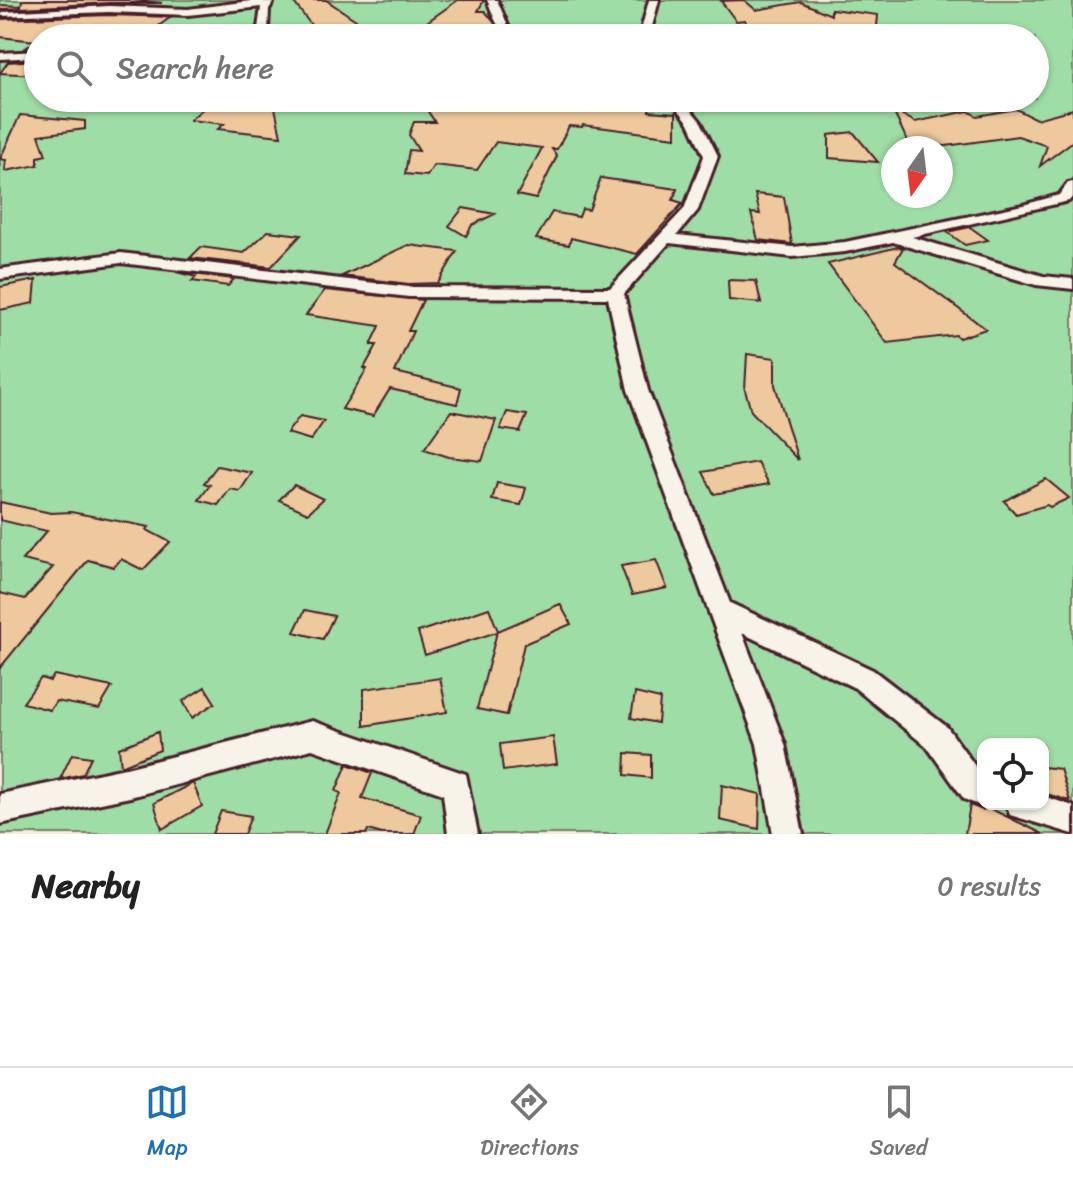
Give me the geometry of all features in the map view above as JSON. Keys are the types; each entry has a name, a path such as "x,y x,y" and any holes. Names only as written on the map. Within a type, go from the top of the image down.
{"street":[{"path":"2,17 16,0"},
{"path":"492,0 502,24"},
{"path":"648,24 654,0"},
{"path":"2,17 109,9 188,12 266,2 263,24"},
{"path":"0,56 24,55"},
{"path":"0,274 121,258 409,292 615,293 691,210 711,156 695,122 687,112"},
{"path":"665,238 792,252 845,247 1025,209 1064,198 1073,186"},
{"path":"890,236 1042,281 1073,284"},
{"path":"615,293 638,390 771,744 788,834"},
{"path":"722,611 864,679 937,737 977,790"},
{"path":"0,809 130,782 312,735 456,784 463,834"},
{"path":"1039,810 1073,821"}],"green space":[{"path":"0,0 1073,0 1073,834 0,834"}],"building":[{"path":"22,0 162,3 109,3 4,9 0,12 0,5 21,6"},
{"path":"292,0 326,0 362,24 310,24"},
{"path":"458,0 484,0 478,11 485,11 496,24 424,24"},
{"path":"744,0 756,10 801,2 831,15 831,9 878,15 877,24 746,24 745,20 736,21 721,1"},
{"path":"109,15 171,17 161,24 24,24 24,40 0,37 0,19"},
{"path":"24,61 24,74 0,73 8,62"},
{"path":"1073,109 1073,141 1040,166 1047,146 1018,136 953,145 953,136 905,136 893,112 915,122 963,112 977,116 1022,112 1036,119"},
{"path":"199,112 276,112 281,136 218,129 224,124 190,120"},
{"path":"428,112 662,112 676,113 676,137 583,125 569,126 557,149 552,149 557,156 536,199 517,195 542,148 496,142 477,170 434,165 427,176 405,174 409,150 419,151 409,135 414,122 435,122"},
{"path":"20,115 85,121 85,129 39,135 46,155 38,157 38,165 5,171 6,160 0,159"},
{"path":"853,132 878,162 829,158 829,135"},
{"path":"601,178 677,189 673,200 683,203 637,254 571,238 569,245 536,239 552,212 579,217 582,209 589,210"},
{"path":"755,194 784,197 792,244 758,240 751,213 760,214"},
{"path":"463,208 495,214 472,225 466,236 449,226"},
{"path":"970,227 988,240 965,245 947,232"},
{"path":"268,231 301,235 271,267 190,258 201,247 244,253"},
{"path":"408,245 457,251 438,283 409,284 342,276"},
{"path":"903,248 895,262 986,329 959,338 956,335 887,343 828,264"},
{"path":"176,272 234,279 228,286 192,281 196,277"},
{"path":"36,280 34,303 0,310 0,287"},
{"path":"728,280 756,281 761,303 729,300"},
{"path":"325,290 423,300 408,331 413,331 395,372 461,388 457,404 390,389 373,416 342,409 367,369 364,368 377,345 371,345 380,326 306,315"},
{"path":"747,354 775,358 775,385 798,460 751,411 745,390"},
{"path":"451,411 496,420 482,461 449,457 424,449"},
{"path":"507,412 527,415 520,432 500,429"},
{"path":"300,416 324,421 311,440 287,433"},
{"path":"757,462 769,484 714,494 703,472"},
{"path":"217,466 252,473 240,491 230,489 218,505 199,500 210,485 204,483"},
{"path":"1046,479 1069,498 1050,507 1047,505 1016,514 1004,501"},
{"path":"497,483 526,488 521,505 492,500"},
{"path":"294,485 323,499 308,513 279,500"},
{"path":"0,502 51,513 71,512 149,527 147,530 170,542 143,570 121,559 114,567 88,560 0,668 0,593 25,599 53,567 22,560 47,531 0,520"},
{"path":"656,560 667,588 632,595 621,566"},
{"path":"560,604 571,624 524,644 507,715 477,709 497,632 425,655 418,632 489,608 498,631"},
{"path":"305,610 334,616 323,639 294,632"},
{"path":"54,675 112,687 99,709 56,701 50,710 23,703 41,678 50,681"},
{"path":"440,678 447,712 364,726 364,689"},
{"path":"205,687 215,703 192,718 183,701"},
{"path":"635,693 660,699 658,723 631,718"},
{"path":"158,732 160,750 121,766 119,748"},
{"path":"553,737 557,764 503,771 500,744"},
{"path":"626,753 651,755 651,778 625,775"},
{"path":"72,754 91,757 83,774 60,779"},
{"path":"347,764 372,773 362,798 421,815 414,834 382,834 368,830 366,834 325,834 341,793 336,791"},
{"path":"1049,768 1060,769 1070,801 1049,795"},
{"path":"193,783 202,806 162,829 154,803"},
{"path":"722,785 760,794 759,829 720,820"},
{"path":"970,805 977,810 993,810 1043,834 965,834"},
{"path":"221,811 251,816 244,834 212,834"}]}
